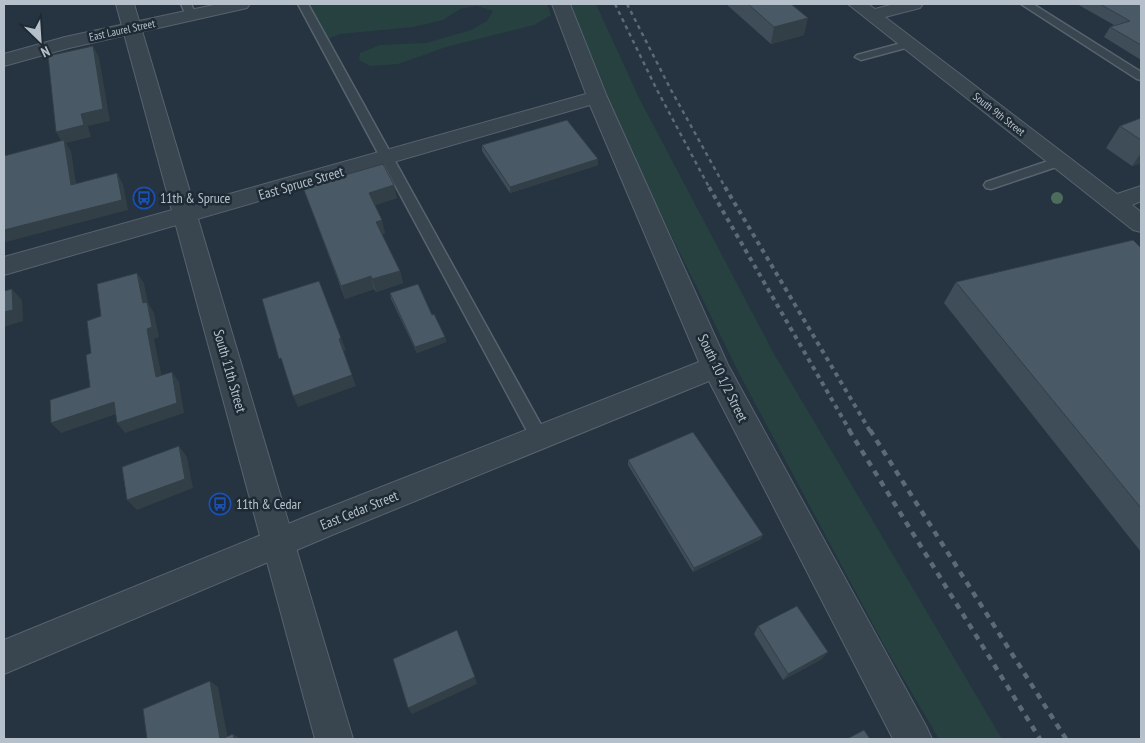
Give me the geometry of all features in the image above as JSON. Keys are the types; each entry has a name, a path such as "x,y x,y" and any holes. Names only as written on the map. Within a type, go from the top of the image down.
{"street":[{"name":"South 11th Street","path":"127,4 132,28 334,739"},
{"name":"East Laurel Street","path":"4,60 65,43 132,28 188,9 240,4"},
{"name":"South 10 1/2 Street","path":"561,4 597,97 715,367 913,739"},
{"path":"864,9 914,4"},
{"name":"South 9th Street","path":"864,9 1141,224"},
{"name":"East Spruce Street","path":"4,266 386,159 597,97"},
{"path":"1115,203 1141,193"},
{"name":"East Cedar Street","path":"4,657 278,543 715,367"}],"lane":[{"path":"303,4 539,437"},
{"path":"1026,4 1141,77"},
{"path":"861,57 909,44"},
{"path":"990,185 1060,160"}],"green space":[{"path":"309,4 547,4 551,15 534,25 446,47 398,64 370,66 359,60 360,53 380,45 426,43 471,30 487,21 493,11 477,6 460,9 443,20 413,27 340,34 330,38 329,42"},
{"path":"571,4 596,4 639,98 774,354 1002,739 939,739 885,647 739,373 608,107"}],"building":[{"path":"748,4 791,4 808,18 774,27"},
{"path":"1100,4 1141,4 1141,45 1110,27 1130,21"},
{"path":"93,46 103,109 81,114 84,125 56,132 48,56"},
{"path":"1141,118 1141,140 1120,126"},
{"path":"567,120 598,159 510,187 482,145"},
{"path":"64,140 71,185 117,173 122,200 4,230 4,156"},
{"path":"383,164 394,185 369,193 382,220 376,222 400,271 372,279 371,276 341,286 304,190 308,188 307,186"},
{"path":"1133,240 1141,248 1141,508 956,282"},
{"path":"137,273 143,303 147,302 152,327 147,329 156,377 172,372 177,403 117,423 114,402 51,423 50,400 90,387 86,355 91,353 87,321 101,316 97,284"},
{"path":"319,281 341,338 339,339 352,375 293,396 281,358 279,359 262,299"},
{"path":"418,284 432,315 434,314 445,337 415,347 390,293"},
{"path":"12,289 13,310 4,312 4,291"},
{"path":"693,432 763,535 694,568 628,460"},
{"path":"179,446 185,479 127,500 122,467"},
{"path":"797,606 828,652 788,674 758,626"},
{"path":"457,630 475,677 408,708 393,659"},
{"path":"210,681 220,739 147,739 143,709"},
{"path":"864,730 870,739 847,739"},
{"path":"233,734 234,739 222,739"}],"railway":[{"path":"615,4 656,88 710,189"},
{"path":"627,4 671,90 726,189"},
{"path":"709,187 850,431"},
{"path":"725,187 870,431"},
{"path":"849,430 1040,739"},
{"path":"870,430 1066,739"}],"place":[{"name":"11th & Spruce","path":"144,198"},
{"name":"11th & Cedar","path":"220,504"}]}
